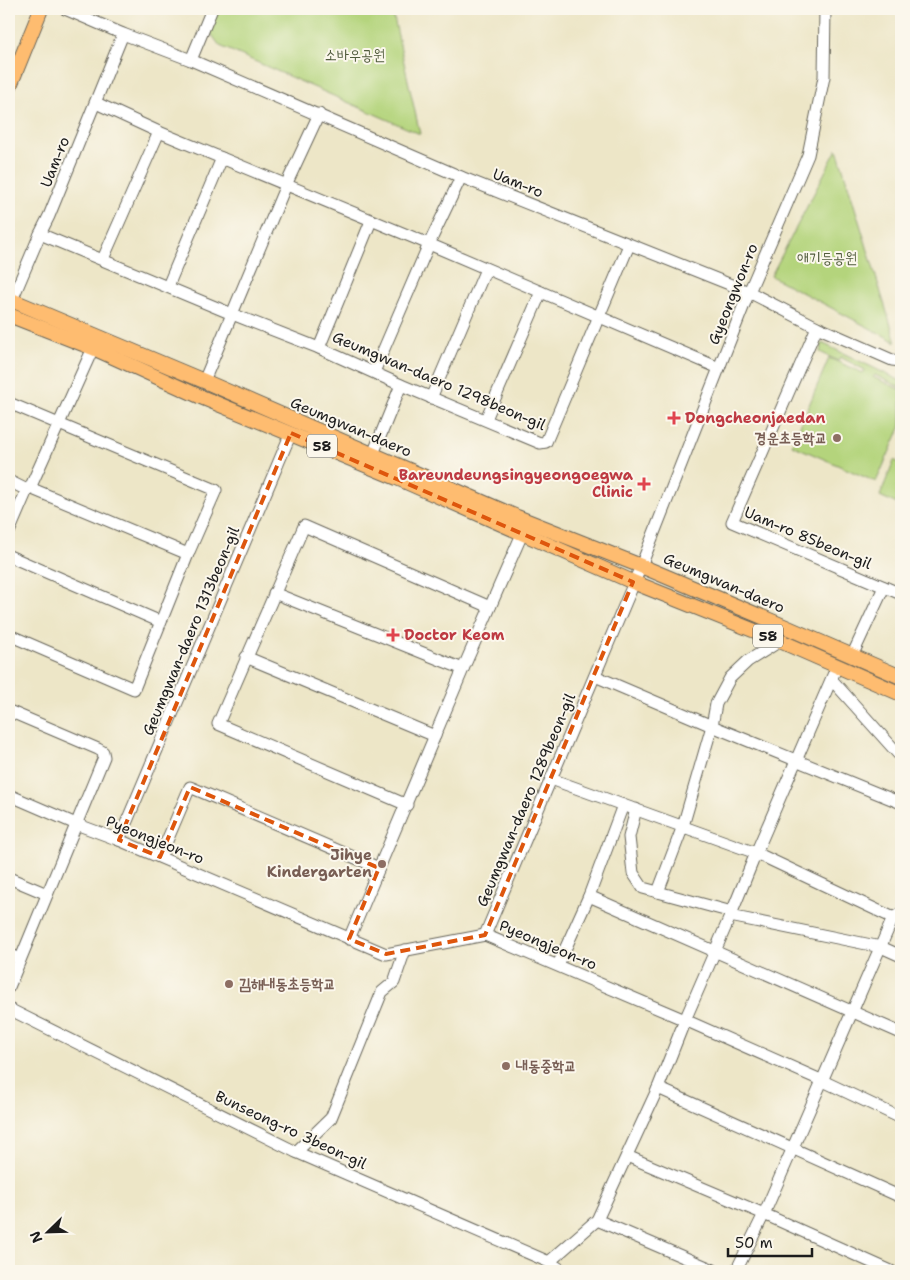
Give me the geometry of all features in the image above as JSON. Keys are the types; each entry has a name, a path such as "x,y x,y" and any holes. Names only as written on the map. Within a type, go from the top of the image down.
{"main road":[{"path":"9,88 41,9"},
{"name":"Geumgwan-daero","path":"10,300 204,381 517,517 641,566 786,627 901,678"},
{"name":"Geumgwan-daero","path":"9,315 93,348 201,397 397,478 633,582 780,641 901,694"}],"street":[{"name":"Uam-ro","path":"65,9 319,114 461,177 749,292 817,327 892,360 901,361"},
{"path":"191,60 212,9"},
{"name":"Gyeongwon-ro","path":"633,582 749,292 808,155 824,77 825,9"},
{"name":"Uam-ro","path":"10,300 49,216 123,34"},
{"path":"96,103 159,132 429,244 718,368"},
{"path":"204,381 286,185 319,114"},
{"path":"103,259 159,132"},
{"path":"168,286 222,158"},
{"path":"374,372 429,244 461,177"},
{"path":"319,348 371,221"},
{"name":"Geumgwan-daero 1298beon-gil","path":"40,234 319,348 431,398 486,419 540,443 546,442 629,244"},
{"path":"431,398 486,269"},
{"path":"486,419 541,292"},
{"name":"Uam-ro 85beon-gil","path":"817,327 732,522 901,594"},
{"path":"9,532 60,425 93,348"},
{"path":"373,454 401,385"},
{"path":"9,403 60,425"},
{"name":"Geumgwan-daero 1313beon-gil","path":"9,635 134,689 188,554 216,490 60,425"},
{"name":"Geumgwan-daero 1313beon-gil","path":"119,840 291,434"},
{"path":"9,481 188,554"},
{"path":"407,805 218,724 304,526 490,607"},
{"path":"349,939 522,534"},
{"path":"9,556 161,622"},
{"name":"Geumgwan-daero 1289beon-gil","path":"485,935 633,582"},
{"path":"852,656 884,587"},
{"path":"274,593 463,669"},
{"path":"658,892 684,826 712,726 716,704 730,678 748,660 780,641"},
{"path":"246,658 435,736"},
{"path":"549,1262 597,1220 628,1156 756,852 837,666"},
{"path":"595,676 901,803"},
{"path":"832,680 899,750"},
{"path":"9,711 103,752 104,757 9,987"},
{"path":"550,779 756,852 899,917 881,947 764,1214 736,1271"},
{"path":"160,857 190,787 379,868"},
{"name":"Pyeongjeon-ro","path":"9,795 160,857 386,954 485,935 685,1020 901,1118"},
{"path":"558,965 589,896 623,805"},
{"path":"636,809 629,837 633,873 643,888 731,914 881,947 901,956"},
{"path":"9,878 47,894"},
{"path":"589,896 901,1033"},
{"path":"296,1152 331,1118 382,992 394,982 406,950"},
{"path":"9,954 20,959"},
{"name":"Bunseong-ro 3beon-gil","path":"9,1009 296,1152 549,1262 563,1271"},
{"path":"658,1088 901,1197"},
{"path":"628,1156 891,1271"},
{"path":"597,1220 716,1271"}],"highlighted area":[{"path":"291,433 633,582 485,935 386,954 349,939 379,868 190,787 160,857 119,840"}],"green space":[{"name":"소바우공원","path":"215,9 392,9 420,134 220,46 206,27"},
{"name":"애기등공원","path":"837,149 896,342 771,276"},
{"path":"822,343 901,381 901,388 875,375 873,377 901,390 901,426 876,482 792,445 829,358 863,373 865,370 840,357 838,361 820,352"},
{"path":"894,460 901,464 901,506 880,496"}],"place":[{"name":"Dongcheonjaedan","path":"674,418"},
{"name":"경운초등학교","path":"837,438"},
{"name":"Bareundeungsingyeongoegwa Clinic","path":"644,484"},
{"name":"Doctor Keom","path":"393,635"},
{"name":"Jihye Kindergarten","path":"382,864"},
{"name":"김해내동초등학교","path":"229,984"},
{"name":"내동중학교","path":"506,1066"}]}
